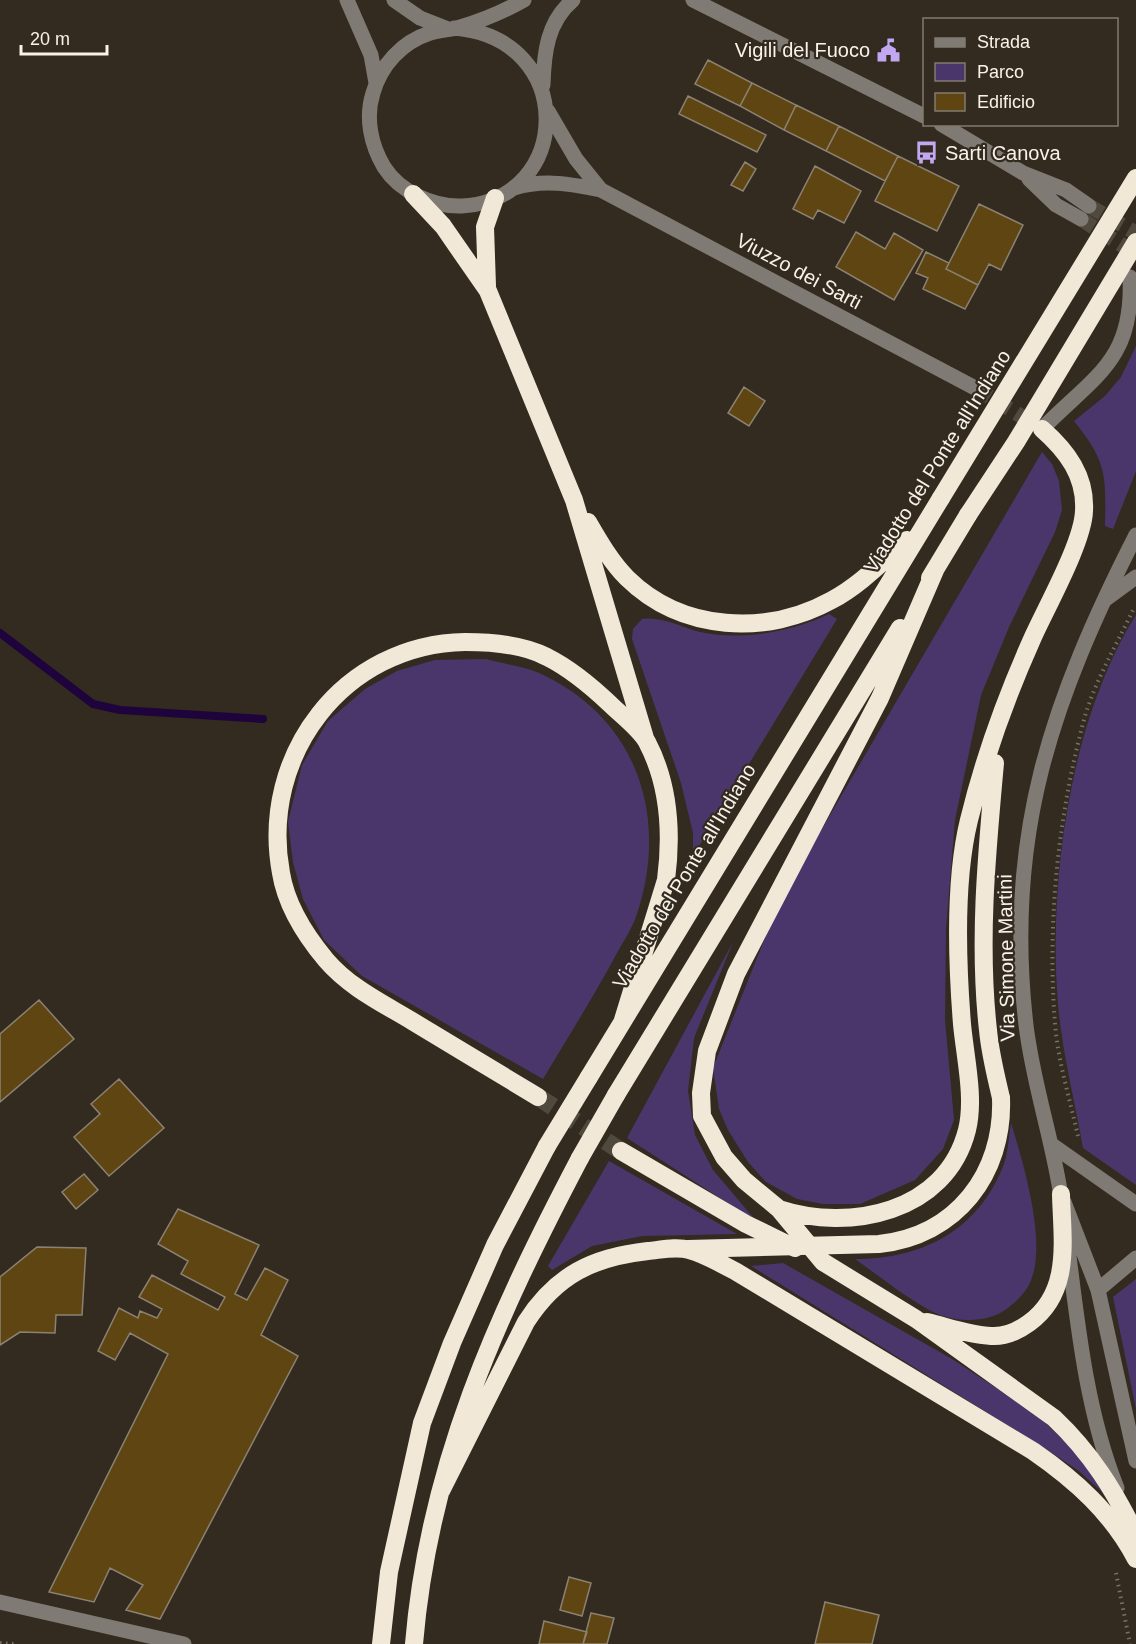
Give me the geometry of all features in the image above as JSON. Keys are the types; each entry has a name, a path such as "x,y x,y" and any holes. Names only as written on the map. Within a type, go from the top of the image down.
{"highway":[{"name":"Viadotto del Ponte all'Indiano","path":"381,1644 389,1572 422,1424 452,1343 495,1245 547,1146 921,527 941,498 1136,178"},
{"path":"413,194 443,226 488,291 574,500 666,801 669,856 666,880 623,1020"},
{"path":"488,291 485,227 495,198"},
{"path":"414,1644 422,1581 456,1432 480,1365 519,1276 580,1158 616,1095 1136,242"},
{"path":"779,1209 816,1218 862,1217 886,1212 906,1204 927,1191 960,1147 968,1120 958,957 963,858 974,801 1018,672 1076,541 1084,513 1084,497 1076,468 1060,444 1042,429"},
{"path":"574,500 627,578 672,609 724,624 758,623 794,616 832,600 862,580 921,527"},
{"path":"823,1262 779,1209 734,1170 706,1126 701,1103 707,1051 736,974 880,698 936,568"},
{"path":"538,1097 354,986 328,963 289,902 280,873 278,816 286,776 308,729 326,706 353,681 368,670 401,653 449,643 506,645 547,656 587,682 646,740"},
{"path":"441,1491 526,1322 538,1304 554,1287 572,1274 618,1254 688,1249 897,1243 922,1234 958,1210 981,1182 999,1139 1000,1098 988,1031 983,957 987,856 997,734"},
{"path":"621,1151 746,1224 823,1262 916,1319 1054,1418 1092,1458 1116,1494 1136,1535"},
{"path":"916,1319 991,1336 1013,1332 1035,1319 1058,1289 1063,1270 1060,1194"},
{"path":"688,1249 735,1271 1033,1451 1066,1474 1105,1512 1124,1535 1136,1558"}],"street":[{"path":"347,0 371,54 376,83"},
{"path":"394,0 420,18 451,29 492,35 508,44 528,64 542,88 547,108 547,126 536,161 511,189 495,198 462,206 429,201 413,194 386,170 377,154 369,119 370,101 385,66 397,52 429,33 451,29 495,15 524,0"},
{"path":"542,88 545,53 551,28 561,12 573,0"},
{"path":"693,0 923,115"},
{"name":"Viuzzo dei Sarti","path":"547,108 576,159 601,190"},
{"path":"943,126 1023,173 1066,190 1085,212"},
{"name":"Viuzzo dei Sarti","path":"511,189 537,183 556,183 601,190 977,389"},
{"path":"1042,429 1101,373 1116,354 1128,317 1130,277"},
{"name":"Via Simone Martini","path":"1136,535 1076,660 1037,781 1024,863 1022,943 1025,1023 1033,1071 1052,1145 1080,1342 1107,1464 1136,1535"},
{"path":"1102,603 1136,577"},
{"path":"1052,1145 1136,1204"},
{"name":"Via Simone Martini","path":"1060,1194 1098,1290 1136,1461"},
{"path":"1098,1290 1136,1258"},
{"path":"0,1602 184,1644"}],"path":[{"path":"1084,1169 1055,1026 1054,935 1057,866 1067,794 1086,714 1136,604"},
{"path":"1116,1571 1130,1644"},
{"path":"0,1642 14,1644"}],"green space":[{"path":"1136,346 1136,471 1113,529 1105,526 1104,481 1099,459 1074,421 1105,396 1121,377"},
{"path":"1042,452 1052,464 1059,481 1062,510 1055,532 1009,627 981,695 955,820 946,928 945,1020 954,1120 943,1149 915,1180 860,1204 823,1204 797,1199 766,1182 748,1162 728,1130 719,1109 713,1068 773,918 819,834"},
{"path":"829,614 837,619 693,856 693,833 681,783 632,639 633,629 642,619 649,618 716,635 749,635 799,626"},
{"path":"1136,615 1136,1185 1083,1148 1060,1022 1056,957 1061,855 1068,803 1095,703 1113,657"},
{"path":"486,659 539,673 573,692 601,716 622,744 637,775 646,808 649,843 646,880 636,917 543,1079 362,976 324,940 303,899 293,862 288,822 302,765 328,721 365,689 397,671 435,660"},
{"path":"733,942 694,1038 688,1091 695,1135 713,1170 757,1222 627,1138"},
{"path":"1011,1123 1032,1201 1036,1244 1031,1280 1024,1293 1013,1304 998,1314 983,1319 967,1320 943,1316 911,1299 855,1259 880,1258 925,1246 946,1236 964,1223 980,1207 1004,1164"},
{"path":"609,1161 737,1234 642,1236 592,1246 552,1270 548,1266"},
{"path":"783,1263 952,1359 1036,1414 1085,1461 1103,1493 1079,1471 1049,1451 751,1266"},
{"path":"1136,1279 1136,1409 1113,1297"}],"building":[{"path":"708,60 752,83 740,106 695,84"},
{"path":"752,83 796,105 784,130 740,106"},
{"path":"688,96 766,135 757,152 679,114"},
{"path":"796,105 839,126 826,151 784,130"},
{"path":"839,126 898,156 885,181 826,151"},
{"path":"898,156 959,186 937,231 875,201"},
{"path":"745,162 756,169 743,191 731,185"},
{"path":"815,166 861,191 844,223 818,210 813,219 793,209"},
{"path":"979,204 1023,225 1001,270 989,264 978,285 946,269"},
{"path":"856,232 885,249 894,233 923,250 894,300 836,267"},
{"path":"926,252 949,263 946,269 978,285 965,309 923,289 928,278 916,273"},
{"path":"744,387 765,401 749,426 728,413"},
{"path":"39,1000 74,1039 0,1102 0,1034"},
{"path":"119,1079 164,1128 109,1176 74,1137 100,1114 91,1104"},
{"path":"84,1174 98,1190 76,1209 62,1192"},
{"path":"178,1209 259,1245 235,1294 247,1300 265,1268 288,1280 261,1335 298,1356 160,1619 126,1610 143,1585 110,1568 94,1602 49,1592 168,1354 130,1333 115,1360 98,1351 119,1308 138,1318 140,1311 157,1318 162,1309 139,1297 152,1275 218,1310 225,1297 181,1274 188,1261 158,1244"},
{"path":"37,1247 86,1248 82,1315 56,1315 55,1333 20,1332 0,1345 0,1277"},
{"path":"569,1577 591,1583 582,1616 560,1610"},
{"path":"825,1602 879,1615 872,1644 815,1644"},
{"path":"591,1613 614,1618 607,1644 583,1644"},
{"path":"544,1621 587,1632 583,1644 539,1644"}],"waterway":[{"path":"0,633 93,704 120,710 263,719"}],"tunnel":[{"path":"1089,206 1136,233"},
{"path":"1081,219 1136,254"},
{"path":"977,389 1039,427"},
{"path":"538,1097 621,1151"}],"place":[{"name":"Vigili del Fuoco","path":"888,50"},
{"name":"Sarti Canova","path":"927,153"}]}
